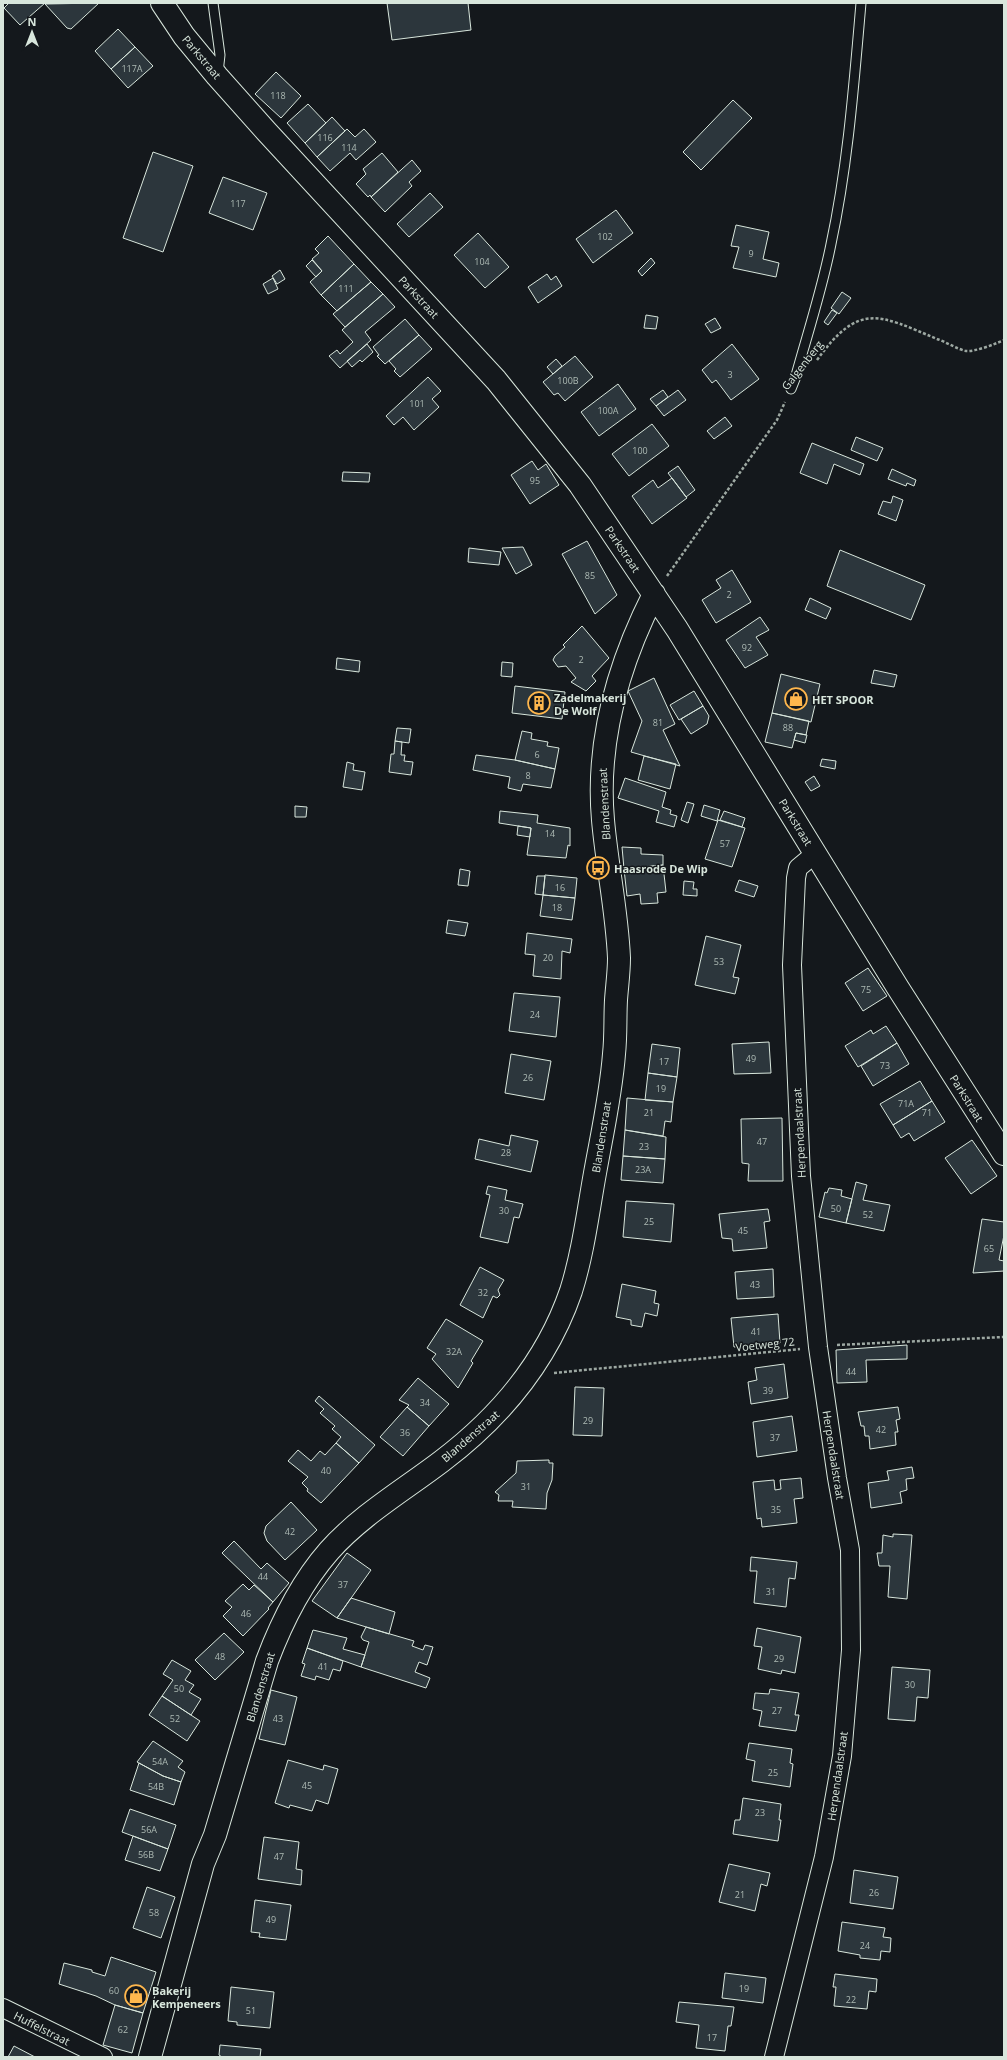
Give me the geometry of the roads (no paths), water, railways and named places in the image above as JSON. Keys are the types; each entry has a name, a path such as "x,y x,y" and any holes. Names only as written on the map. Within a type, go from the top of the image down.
{"street":[{"name":"Parkstraat","path":"162,3 184,36 218,76 266,131 496,380 580,485 654,594 1004,1154"},
{"name":"Blandenstraat","path":"150,2057 201,1871 215,1835 267,1660 292,1604 329,1552 343,1537 371,1513 444,1460 483,1428 504,1406 528,1375 558,1323 576,1273 613,1065 619,959 615,911 603,822 601,790 603,756 616,687 634,637 654,594"},
{"name":"Herpendaalstraat","path":"774,2057 824,1857 842,1756 851,1650 850,1550 837,1478 818,1347 801,1176 792,966 797,872 802,865 816,853"},
{"name":"Huffelstraat","path":"3,2008 103,2057"}],"lane":[{"path":"213,3 220,55 218,76"},
{"path":"791,389 831,245 854,82 861,3"}],"place":[{"name":"HET SPOOR","path":"796,699"},
{"name":"Zadelmakerij De Wolf","path":"539,703"},
{"name":"Haasrode De Wip","path":"598,868"},
{"name":"Bakerij Kempeneers","path":"136,1996"}]}
